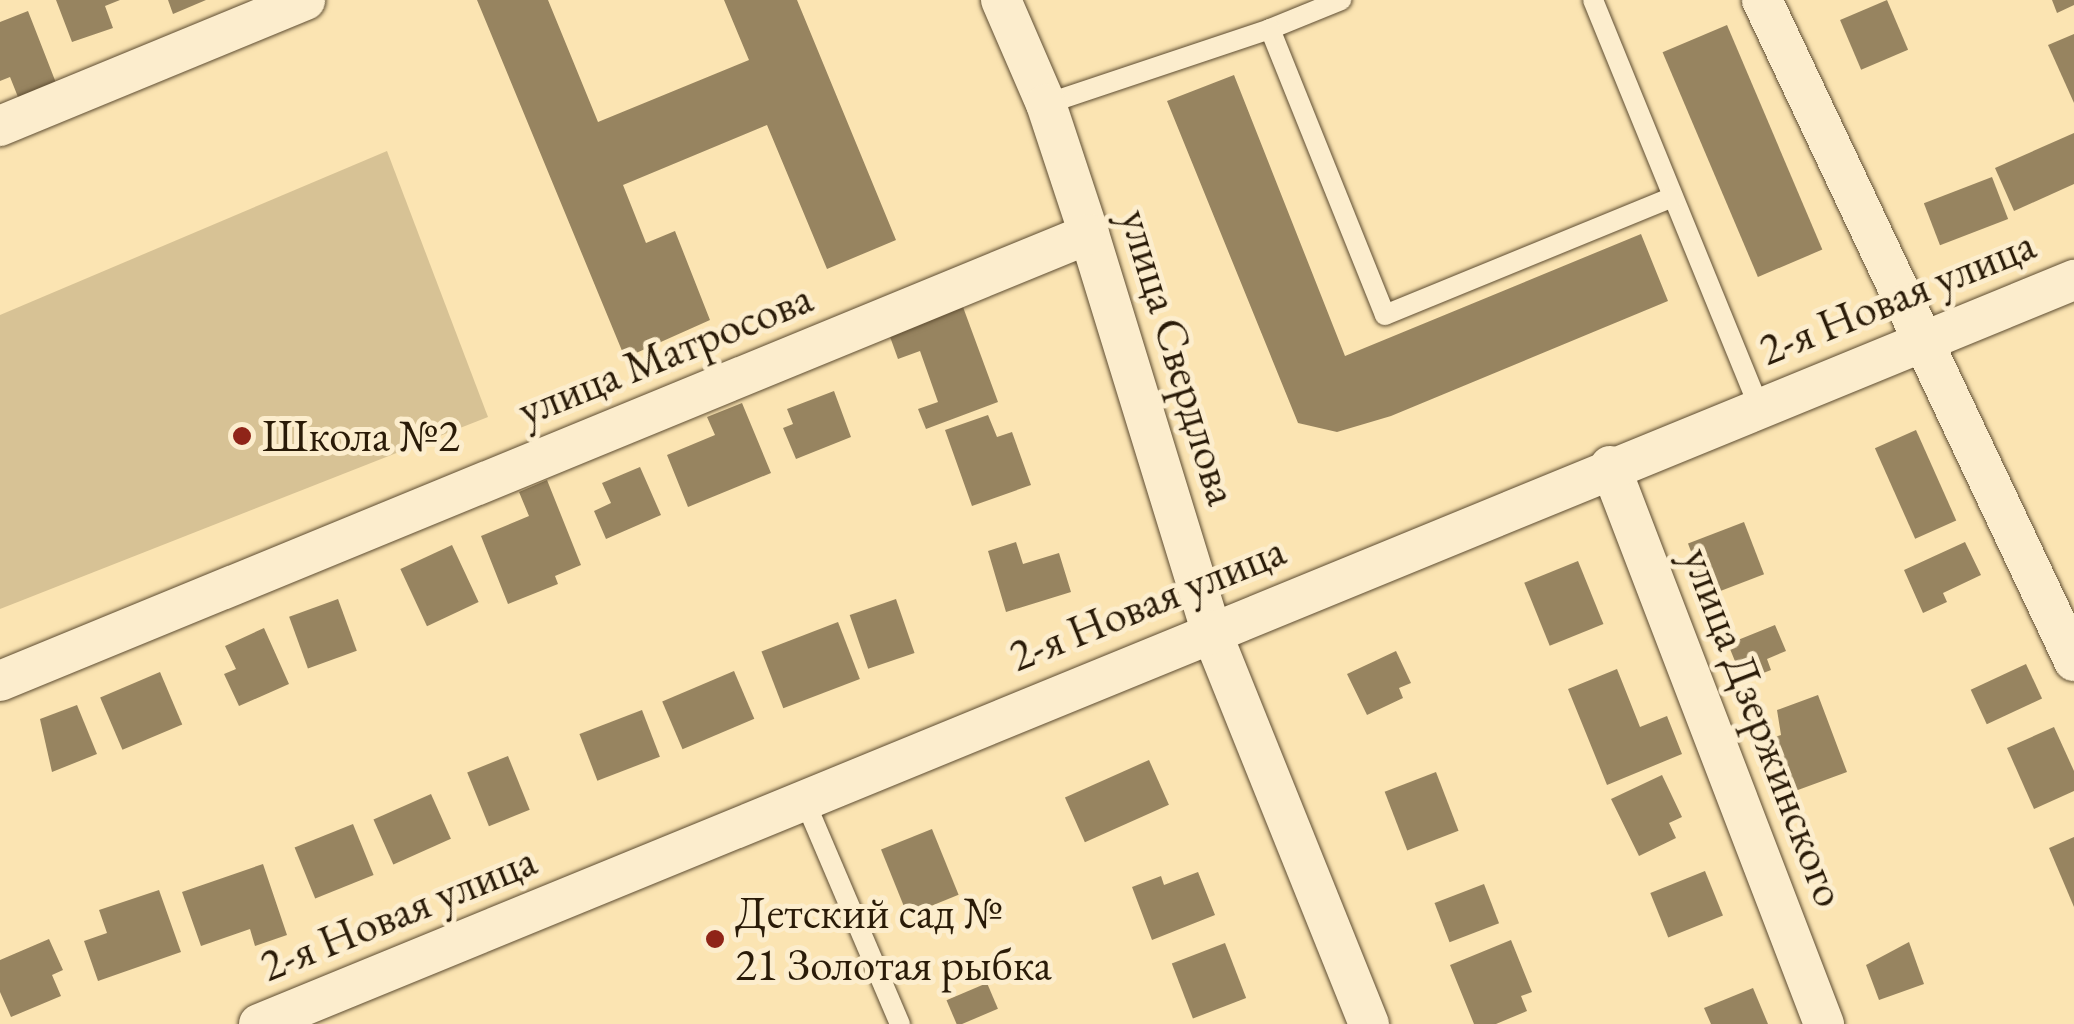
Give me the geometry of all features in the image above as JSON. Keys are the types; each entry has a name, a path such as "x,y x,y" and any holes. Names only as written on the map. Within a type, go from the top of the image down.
{"street":[{"path":"0,126 305,0"},
{"name":"улица Свердлова","path":"1001,0 1046,104 1090,234 1211,631 1369,1024"},
{"path":"1762,0 2074,661"},
{"name":"улица Матросова","path":"0,681 1090,234"},
{"name":"2-я Новая улица","path":"260,1024 1610,466 2074,280"},
{"name":"улица Дзержинского","path":"1610,466 1824,1024"}],"lane":[{"path":"1046,104 1270,29 1341,0"},
{"path":"1594,0 1759,406"},
{"path":"1270,29 1385,315 1674,197"},
{"path":"804,799 900,1024"}],"shaded area":[{"path":"387,151 488,417 0,609 0,315"}],"building":[{"path":"56,0 120,0 105,6 113,28 72,42"},
{"path":"168,0 206,0 173,14"},
{"path":"477,0 548,0 598,122 749,60 724,0 797,0 896,240 827,269 767,125 623,185 646,243 675,231 710,320 625,358"},
{"path":"1887,0 1908,50 1861,70 1840,20"},
{"path":"2052,0 2074,0 2074,5 2057,13"},
{"path":"28,11 58,88 20,102 10,77 0,81 0,22"},
{"path":"1727,25 1822,250 1758,277 1663,52"},
{"path":"2074,34 2074,103 2048,45"},
{"path":"1234,75 1345,356 1641,234 1668,301 1391,416 1337,432 1298,423 1167,101"},
{"path":"2074,133 2074,184 2014,211 1995,168"},
{"path":"1992,177 2008,219 1940,245 1924,203"},
{"path":"963,307 998,402 926,429 918,409 938,402 920,351 898,359 889,334"},
{"path":"834,391 851,437 796,459 783,428 793,424 787,409"},
{"path":"742,403 771,473 688,507 667,455 715,435 707,417"},
{"path":"988,415 997,437 1012,432 1031,485 972,506 945,430"},
{"path":"1916,430 1956,520 1915,539 1875,448"},
{"path":"640,467 661,515 606,539 594,511 611,503 602,483"},
{"path":"547,480 581,565 555,576 558,584 508,604 481,536 529,516 519,492"},
{"path":"1744,522 1764,574 1708,596 1688,544"},
{"path":"1016,542 1023,564 1059,553 1071,592 1006,612 988,551"},
{"path":"1965,542 1981,575 1943,593 1947,602 1923,613 1904,570"},
{"path":"452,545 479,602 427,626 400,569"},
{"path":"1578,561 1603,624 1550,646 1524,583"},
{"path":"338,599 357,651 308,668 289,617"},
{"path":"896,599 915,653 868,669 850,615"},
{"path":"838,622 860,679 783,708 761,651"},
{"path":"1775,625 1786,651 1767,659 1771,670 1743,681 1728,644"},
{"path":"264,628 289,684 239,706 224,674 236,669 225,646"},
{"path":"1396,651 1411,683 1399,688 1403,698 1367,715 1347,674"},
{"path":"2026,664 2042,698 1987,724 1971,690"},
{"path":"1617,669 1640,727 1667,716 1682,754 1607,785 1568,689"},
{"path":"734,671 754,719 683,749 662,701"},
{"path":"160,672 182,724 122,750 100,697"},
{"path":"1818,695 1847,772 1787,794 1767,740 1781,735 1777,710"},
{"path":"77,705 97,754 52,772 40,719"},
{"path":"642,710 660,757 597,781 579,734"},
{"path":"2054,727 2074,771 2074,791 2034,809 2007,748"},
{"path":"508,756 530,810 489,826 467,772"},
{"path":"1149,760 1169,805 1085,842 1065,797"},
{"path":"1436,772 1459,831 1407,851 1385,792"},
{"path":"1662,775 1682,817 1669,823 1676,838 1639,856 1611,799"},
{"path":"431,794 451,839 393,864 373,820"},
{"path":"353,824 374,875 315,899 295,848"},
{"path":"932,829 959,895 908,915 881,850"},
{"path":"2074,837 2074,907 2049,848"},
{"path":"263,864 287,935 255,946 250,929 201,946 182,892"},
{"path":"1705,871 1723,916 1668,938 1650,893"},
{"path":"1198,872 1215,915 1152,940 1132,887 1161,876 1164,885"},
{"path":"1484,884 1499,923 1450,942 1435,903"},
{"path":"159,890 181,952 98,981 84,941 107,933 99,910"},
{"path":"49,939 63,970 52,975 61,996 11,1017 0,992 0,960"},
{"path":"1511,940 1532,992 1521,996 1527,1011 1496,1024 1474,1024 1450,965"},
{"path":"1909,942 1924,984 1879,1000 1866,965"},
{"path":"1225,943 1246,998 1193,1019 1172,963"},
{"path":"987,983 998,1009 957,1024 946,1000"},
{"path":"1753,988 1768,1024 1711,1024 1704,1008"}],"place":[{"name":"Школа №2","path":"242,436"},
{"name":"Детский сад № 21 Золотая рыбка","path":"715,939"}]}
